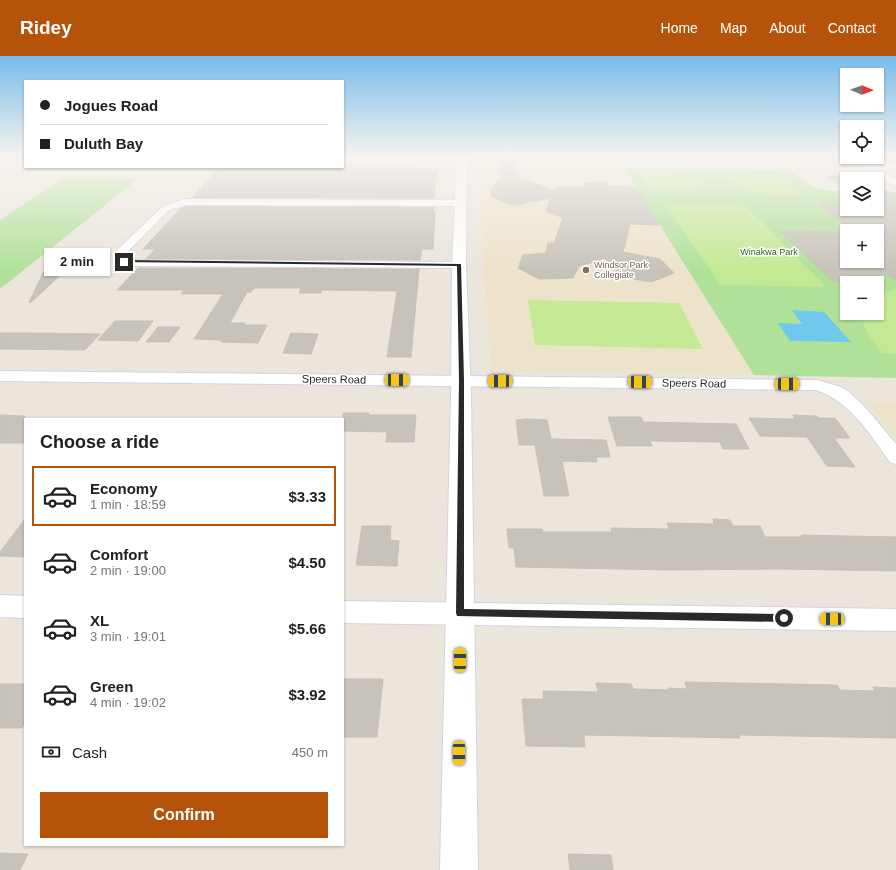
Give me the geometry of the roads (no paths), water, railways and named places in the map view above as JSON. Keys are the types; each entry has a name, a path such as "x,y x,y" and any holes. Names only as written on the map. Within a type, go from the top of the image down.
{"street":[{"path":"459,870 461,380 459,265 461,194"},
{"path":"459,265 136,263 124,262 119,258 121,252 166,208 186,202 461,203"},
{"name":"Speers Road","path":"0,376 817,385 835,391 854,406 896,457"},
{"path":"0,606 24,607"},
{"path":"344,612 896,620"}],"water":[{"path":"792,310 824,312 851,342 790,341 778,323 802,324"}],"place":[{"name":"Windsor Park Collegiate","path":"586,270"}],"park label":[{"name":"Winakwa Park","path":"769,252"}]}
